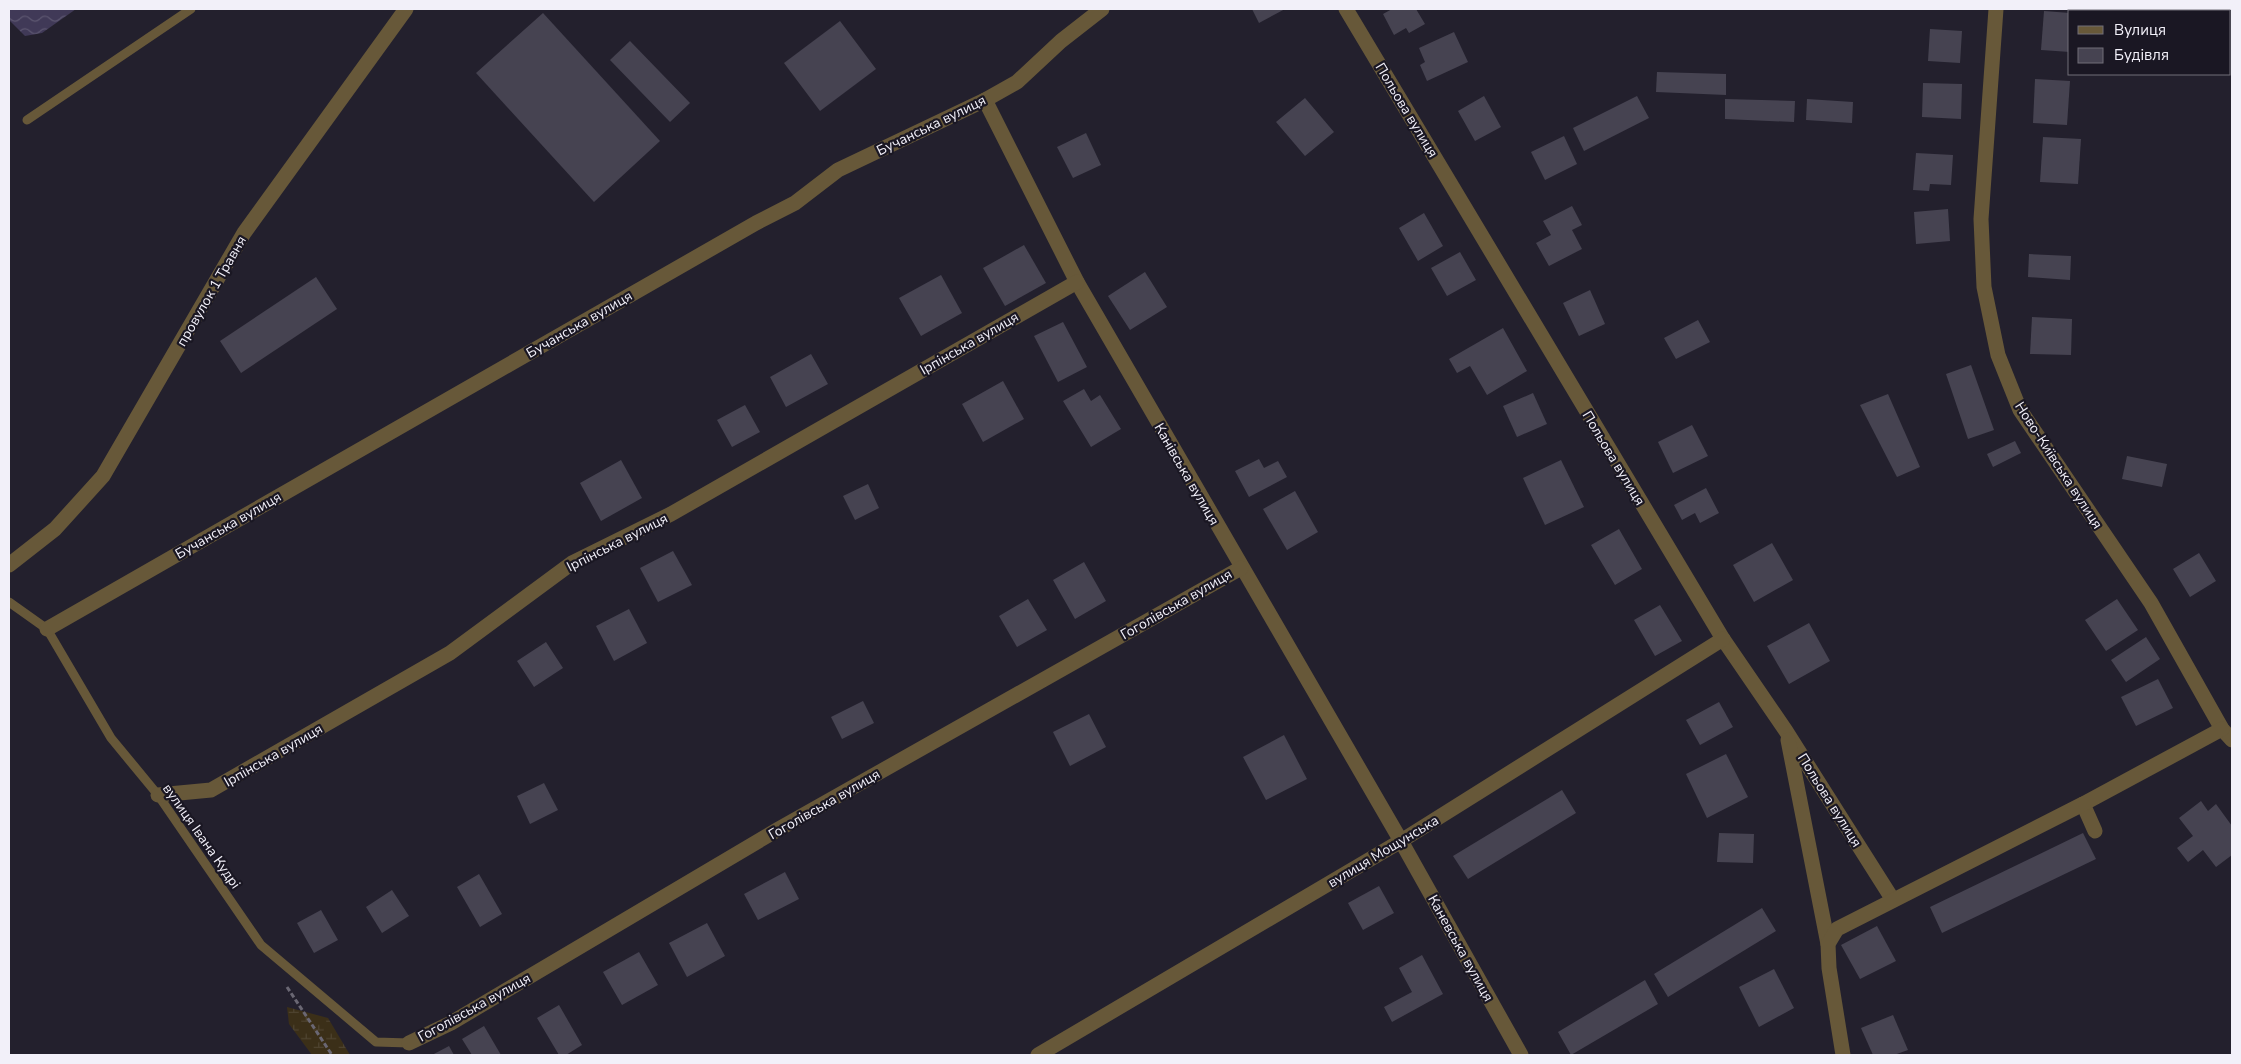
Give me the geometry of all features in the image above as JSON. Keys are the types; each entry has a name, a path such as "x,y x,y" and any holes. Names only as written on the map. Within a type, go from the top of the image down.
{"street":[{"name":"провулок 1 Травня","path":"9,565 55,529 103,476 244,233 406,9"},
{"name":"Бучанська вулиця","path":"46,629 794,203 838,170 985,100 1017,82 1102,9"},
{"name":"Польова вулиця","path":"1346,9 1723,639 1786,731 1893,900"},
{"name":"Ново-Київська вулиця","path":"1996,9 1981,219 1984,287 1998,355 2020,410 2151,603 2227,735"},
{"name":"Канівська вулиця","path":"985,100 1078,282 1241,568 1401,841"},
{"name":"Ірпінська вулиця","path":"158,795 211,790 450,653 572,563 671,514 1078,282"},
{"name":"Гоголівська вулиця","path":"409,1043 451,1023 777,830 1241,568"},
{"name":"вулиця Мощунська","path":"1038,1055 1054,1051 1401,841 1723,639"},
{"path":"1786,731 1828,944 1829,968 1843,1055"},
{"path":"1828,944 1837,929 2083,804 2227,735"},
{"path":"2083,804 2095,831"},
{"name":"Каневська вулиця","path":"1401,841 1521,1055"}],"lane":[{"path":"28,120 191,9"},
{"name":"вулиця Івана Кудрі","path":"9,602 46,629 111,738 158,795 262,945 376,1042 409,1043"}],"path":[{"path":"286,984 332,1055"}],"green space":[{"path":"287,1007 328,1018 350,1055 312,1055 289,1024"}],"water":[{"path":"9,9 76,9 42,33 25,36 9,20"}],"building":[{"path":"1252,9 1285,9 1259,23"},
{"path":"1392,9 1416,9 1425,24 1409,33 1406,28 1394,35 1383,14"},
{"path":"2044,11 2068,13 2068,52 2041,50"},
{"path":"543,13 660,141 594,202 476,73"},
{"path":"840,21 876,69 820,111 784,63"},
{"path":"1930,29 1962,31 1960,63 1928,61"},
{"path":"1454,32 1468,62 1427,81 1420,65 1425,62 1419,48"},
{"path":"630,41 690,103 670,122 610,60"},
{"path":"1657,72 1726,74 1726,95 1656,92"},
{"path":"2035,79 2070,81 2067,125 2033,123"},
{"path":"1923,83 1962,84 1961,119 1922,117"},
{"path":"1484,96 1501,127 1475,141 1458,111"},
{"path":"1637,96 1649,118 1584,151 1573,128"},
{"path":"1305,98 1334,132 1305,156 1276,122"},
{"path":"1725,99 1795,101 1794,122 1725,119"},
{"path":"1807,99 1853,102 1852,123 1806,120"},
{"path":"1086,133 1101,165 1073,178 1057,147"},
{"path":"1564,136 1577,164 1545,180 1531,152"},
{"path":"2043,137 2081,139 2078,184 2040,182"},
{"path":"1916,153 1953,155 1951,185 1930,184 1929,191 1913,190"},
{"path":"1572,206 1582,225 1572,230 1582,249 1549,266 1536,243 1551,235 1543,221"},
{"path":"1948,209 1950,241 1916,244 1914,212"},
{"path":"1424,213 1443,246 1418,261 1399,228"},
{"path":"1024,245 1046,283 1005,306 983,268"},
{"path":"1460,252 1476,280 1447,296 1431,268"},
{"path":"2029,254 2071,256 2070,280 2028,277"},
{"path":"1145,272 1167,307 1130,330 1108,296"},
{"path":"941,275 962,313 921,336 899,298"},
{"path":"316,277 337,309 241,373 220,341"},
{"path":"1590,290 1605,324 1579,336 1563,303"},
{"path":"2032,317 2072,319 2071,355 2030,354"},
{"path":"1698,320 1710,342 1676,359 1664,338"},
{"path":"1063,322 1087,367 1058,382 1034,336"},
{"path":"1503,328 1527,371 1487,395 1470,366 1457,373 1449,359"},
{"path":"811,354 828,384 786,407 770,377"},
{"path":"1971,365 1994,430 1968,439 1946,374"},
{"path":"1003,381 1024,419 983,442 962,404"},
{"path":"1084,389 1091,401 1100,395 1121,429 1091,447 1063,401"},
{"path":"1533,393 1547,424 1517,437 1503,406"},
{"path":"1888,394 1920,467 1897,477 1860,405"},
{"path":"745,405 760,432 732,447 717,420"},
{"path":"1692,425 1708,456 1673,473 1658,442"},
{"path":"2015,441 2021,453 1993,467 1987,454"},
{"path":"2127,456 2167,464 2162,487 2122,479"},
{"path":"1259,459 1264,468 1278,461 1287,477 1249,497 1235,471"},
{"path":"621,460 642,498 601,521 580,483"},
{"path":"1561,460 1584,507 1545,525 1523,478"},
{"path":"868,484 879,508 855,520 843,496"},
{"path":"1706,488 1719,513 1700,523 1695,513 1682,520 1674,505"},
{"path":"1295,491 1318,532 1287,550 1263,509"},
{"path":"1619,529 1642,569 1615,585 1591,545"},
{"path":"1772,543 1793,580 1754,602 1733,565"},
{"path":"673,551 692,585 658,602 640,568"},
{"path":"2199,553 2216,581 2190,597 2173,569"},
{"path":"1084,562 1106,601 1075,619 1053,580"},
{"path":"1028,599 1047,630 1017,647 999,616"},
{"path":"2117,599 2138,630 2106,651 2085,620"},
{"path":"1660,605 1682,641 1655,656 1634,620"},
{"path":"629,609 647,643 614,661 596,626"},
{"path":"1809,623 1830,661 1789,684 1767,646"},
{"path":"2146,637 2160,659 2126,682 2111,660"},
{"path":"546,642 563,668 534,687 517,661"},
{"path":"2158,679 2173,708 2136,726 2121,697"},
{"path":"863,701 874,723 842,739 831,717"},
{"path":"1719,702 1733,727 1700,745 1686,720"},
{"path":"1089,714 1106,747 1070,766 1053,732"},
{"path":"1284,735 1307,779 1266,800 1243,757"},
{"path":"1726,754 1748,797 1707,818 1686,774"},
{"path":"544,783 558,810 530,824 517,796"},
{"path":"1562,790 1576,813 1468,879 1453,856"},
{"path":"2201,801 2208,811 2216,804 2232,826 2232,855 2216,867 2203,850 2188,862 2177,848 2193,836 2179,818"},
{"path":"1719,833 1754,834 1753,863 1717,862"},
{"path":"2083,833 2096,859 1942,933 1930,907"},
{"path":"785,872 799,899 758,920 744,894"},
{"path":"479,874 502,914 480,927 457,887"},
{"path":"1379,886 1394,913 1363,930 1348,903"},
{"path":"392,890 409,916 382,933 366,907"},
{"path":"1762,908 1776,931 1668,997 1654,974"},
{"path":"321,910 338,940 314,953 297,923"},
{"path":"707,923 725,956 687,977 669,943"},
{"path":"1877,926 1896,961 1860,979 1841,945"},
{"path":"639,952 658,985 622,1005 603,972"},
{"path":"1422,955 1443,994 1392,1022 1384,1007 1412,992 1399,968"},
{"path":"1774,969 1794,1008 1759,1027 1739,987"},
{"path":"1645,980 1658,1004 1571,1055 1558,1032"},
{"path":"559,1005 582,1045 566,1055 559,1055 537,1018"},
{"path":"1893,1015 1908,1050 1894,1055 1873,1055 1861,1028"},
{"path":"484,1026 501,1055 472,1055 462,1039"},
{"path":"449,1046 454,1055 432,1055"}]}
